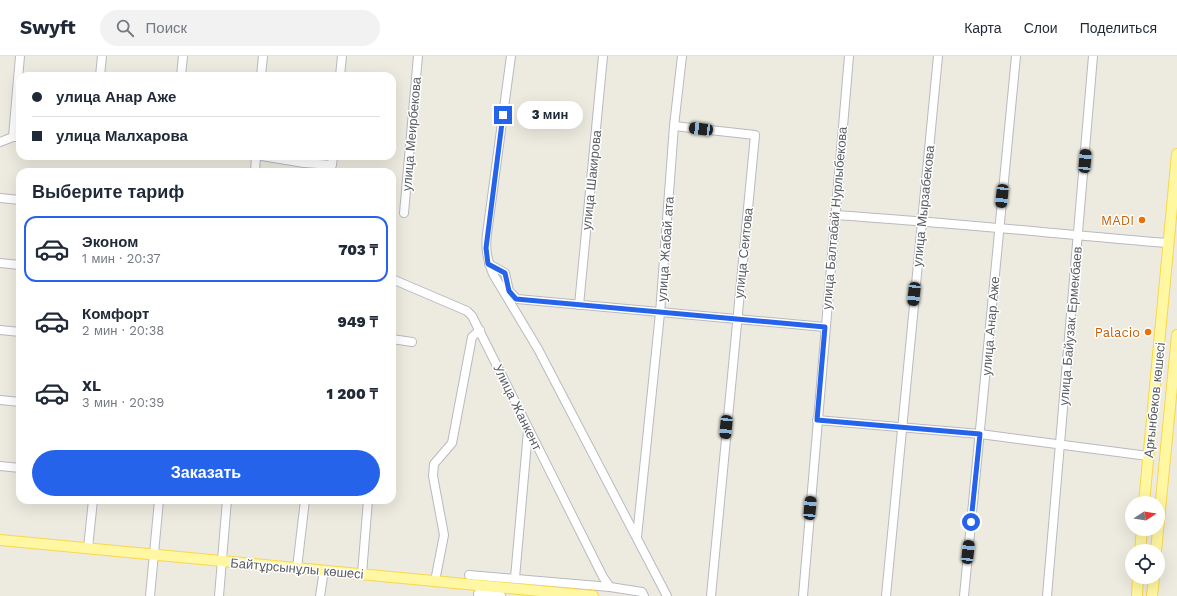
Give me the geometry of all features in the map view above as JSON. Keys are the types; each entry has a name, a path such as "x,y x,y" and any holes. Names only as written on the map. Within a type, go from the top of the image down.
{"main road":[{"name":"Арғынбеков көшесі","path":"1145,496 1177,154"},
{"name":"Арғынбеков көшесі","path":"1157,544 1176,358 1177,335"},
{"name":"Байтұрсынұлы көшесі","path":"0,540 593,596"},
{"path":"1137,596 1138,584"},
{"path":"1152,596 1153,584"}],"street":[{"path":"19,72 20,56"},
{"path":"100,72 102,56"},
{"path":"181,72 183,56"},
{"path":"261,72 263,56"},
{"path":"340,72 342,56"},
{"name":"улица Меирбекова","path":"404,212 418,56"},
{"path":"511,56 487,234 486,248 488,264 538,349 667,596"},
{"name":"улица Шакирова","path":"579,305 603,56"},
{"name":"улица Жабай ата","path":"636,538 660,313 674,126 682,56"},
{"name":"улица Балтабай Нурлыбекова","path":"803,596 848,56"},
{"name":"улица Мырзабекова","path":"886,596 921,220 938,56"},
{"name":"улица Анар Аже","path":"964,596 1016,56"},
{"name":"улица Байузак Ермекбаев","path":"1047,596 1059,444 1079,236 1094,56"},
{"name":"улица Сеитова","path":"674,126 754,135 711,596"},
{"path":"0,142 16,137"},
{"path":"286,160 332,165 333,160"},
{"path":"0,198 16,200"},
{"path":"834,215 921,220 1079,236 1168,243"},
{"path":"0,263 16,265"},
{"path":"488,264 505,273 509,291 516,299 825,327"},
{"name":"Улица Жанкент","path":"396,281 467,310 472,316 603,577 610,587"},
{"path":"0,330 16,332"},
{"path":"435,581 444,535 433,476 433,467 452,443 472,338 480,330"},
{"path":"396,340 412,342"},
{"path":"0,400 16,402"},
{"path":"817,420 980,434 1148,456"},
{"path":"515,578 529,430"},
{"path":"0,466 16,468"},
{"path":"88,548 93,504"},
{"path":"150,596 159,504"},
{"path":"219,596 227,504"},
{"path":"297,568 305,504"},
{"path":"362,574 368,504"},
{"path":"320,596 324,570"},
{"path":"469,575 610,587 642,592 644,596"},
{"path":"478,594 501,596"}],"place":[{"name":"MADI","path":"1142,220"},
{"name":"Palacio","path":"1148,332"}],"route":[{"path":"503,115 486,248 488,264 493,264 505,273 509,291 512,296 516,299 825,327 817,420 980,434 971,522"}]}
